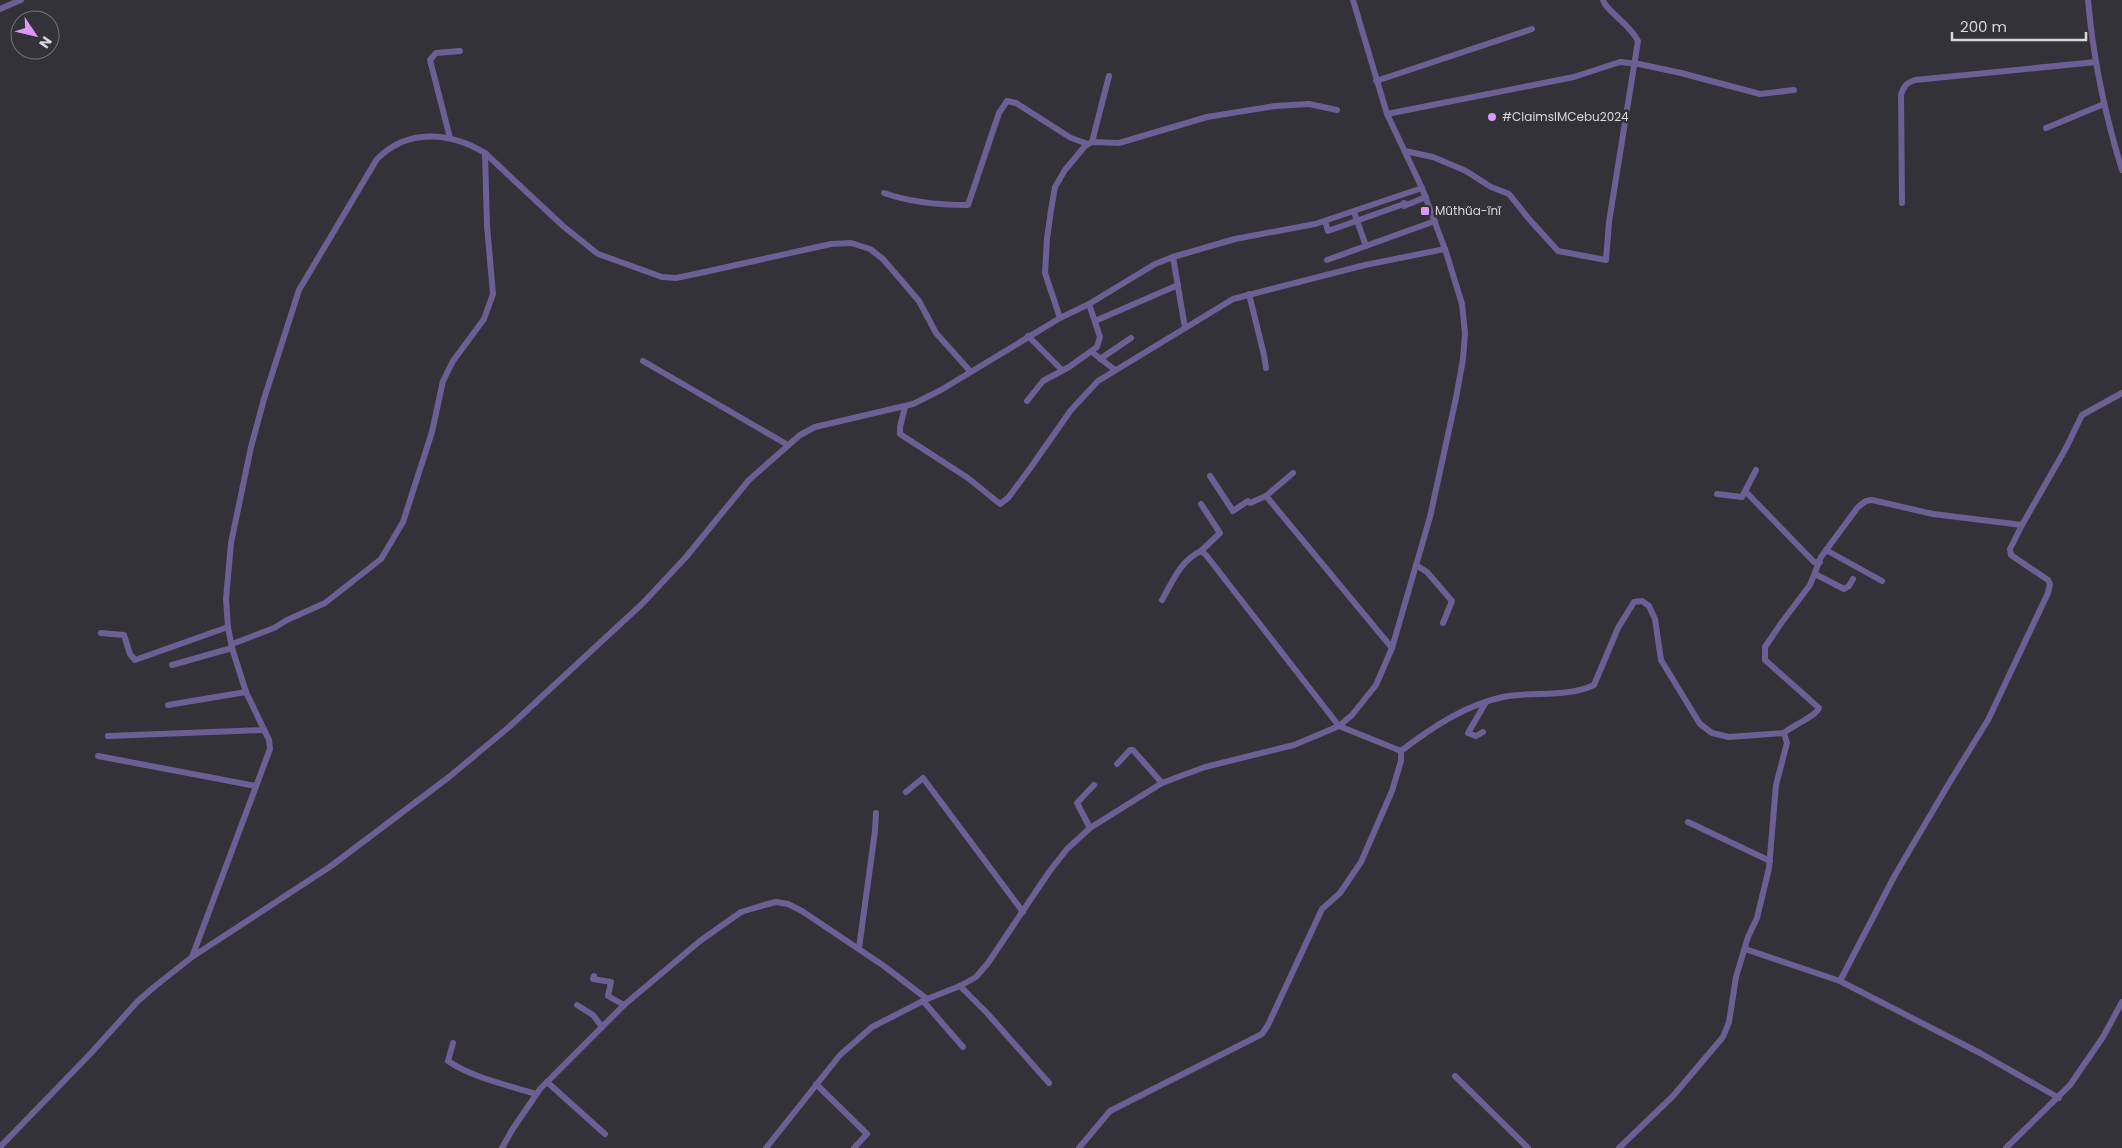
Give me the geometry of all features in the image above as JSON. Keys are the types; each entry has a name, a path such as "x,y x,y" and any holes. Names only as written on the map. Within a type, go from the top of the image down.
{"street":[{"path":"0,9 21,0"},
{"path":"766,1148 840,1056 872,1027 976,977 988,964 1067,849 1090,828 1162,783 1205,767 1294,745 1339,726 1356,710 1376,685 1392,648 1430,517 1463,359 1465,333 1462,304 1445,249 1426,197 1387,114 1353,0"},
{"path":"1405,151 1433,157 1466,171 1492,187 1508,194 1558,251 1606,260 1609,222 1638,41 1622,20 1604,5 1603,0"},
{"path":"2088,0 2096,62 2104,104 2122,170"},
{"path":"1376,81 1532,30"},
{"path":"450,138 430,60 436,53 460,51"},
{"path":"1387,114 1574,76 1620,62 1634,63 1681,73 1760,94 1794,90"},
{"path":"1902,203 1901,95 1904,86 1908,82 2096,62"},
{"path":"1060,318 1045,273 1051,210 1056,187 1066,170 1090,143 1109,76"},
{"path":"884,193 901,198 951,205 968,205 999,113 1007,101 1016,103 1071,138 1090,143 1119,143 1207,117 1275,106 1309,104 1338,110"},
{"path":"2046,128 2104,104"},
{"path":"192,958 270,749 269,740 246,692 232,646 228,627 226,600 231,543 251,448 264,399 299,290 377,159 389,147 399,142 436,136 472,145 485,153 563,226 598,254 662,277 676,278 831,244 851,243 870,249 897,274 919,301 936,333 970,371"},
{"path":"172,665 232,646 325,604 381,559 403,522 432,432 443,380 453,361 484,319 492,294 487,226 485,153"},
{"path":"0,1147 92,1052 137,1002 192,958 331,866 449,776 509,727 660,586 749,480 800,435 815,427 906,407 941,390 1028,336 1089,304 1155,264 1236,239 1325,221 1422,188"},
{"path":"1401,195 1404,204"},
{"path":"1325,221 1328,231 1426,197"},
{"path":"1354,212 1366,246"},
{"path":"1327,260 1435,221"},
{"path":"906,407 900,427 900,434 968,478 1000,504 1008,498 1085,394 1098,381 1233,299 1365,265 1445,249"},
{"path":"1173,257 1185,328"},
{"path":"1095,321 1178,285"},
{"path":"1249,294 1266,368"},
{"path":"1027,401 1043,382 1092,352 1100,342 1089,304"},
{"path":"1028,336 1062,370"},
{"path":"1100,358 1131,338"},
{"path":"1092,352 1115,370"},
{"path":"643,361 788,445"},
{"path":"1840,981 1892,882 1988,720 2048,593 2050,584 2048,580 2012,554 2010,549 2066,448 2082,415 2122,393"},
{"path":"1717,494 1742,497 1756,470"},
{"path":"1210,476 1233,510 1248,501 1266,496 1293,473"},
{"path":"1746,492 1814,562 1820,562"},
{"path":"1266,496 1392,648"},
{"path":"1401,751 1442,722 1486,702 1520,695 1570,691 1586,688 1594,684 1618,628 1634,602 1642,601 1649,606 1655,620 1661,660 1700,724 1712,733 1730,736 1784,733 1795,724 1816,714 1819,708 1764,660 1764,652 1782,622 1810,585 1826,550 1858,508 1866,501 1872,500 1933,514 2022,526"},
{"path":"1162,600 1188,558 1201,551 1220,533 1201,504"},
{"path":"1826,550 1882,581"},
{"path":"1201,551 1222,574 1339,726 1401,751"},
{"path":"1416,565 1427,572 1452,601 1443,623"},
{"path":"1815,574 1844,588 1849,586 1853,579"},
{"path":"101,633 124,635 130,654 135,660 228,627"},
{"path":"168,705 246,692"},
{"path":"1483,732 1476,736 1468,733 1486,702"},
{"path":"147,732 263,729"},
{"path":"108,736 263,729"},
{"path":"1619,1148 1673,1096 1723,1037 1729,1022 1736,977 1757,918 1770,861 1776,785 1787,744 1784,733"},
{"path":"1117,764 1130,750 1133,750 1162,783"},
{"path":"1079,1148 1110,1111 1262,1034 1268,1025 1322,909 1340,893 1361,862 1392,791 1401,761 1401,751"},
{"path":"98,756 256,786"},
{"path":"906,792 923,778 1023,912"},
{"path":"1090,828 1077,803 1094,785"},
{"path":"859,948 876,813"},
{"path":"1688,822 1770,861"},
{"path":"502,1148 536,1094 624,1005 700,941 740,912 776,902 788,904 802,911 884,966 925,1000 963,1047"},
{"path":"1745,949 1840,981 1980,1052 2059,1098"},
{"path":"594,976 593,979 611,982 608,996 624,1005"},
{"path":"960,986 987,1013 1049,1084"},
{"path":"2006,1148 2059,1098 2074,1080 2098,1045 2122,1002"},
{"path":"577,1005 593,1016 602,1027"},
{"path":"453,1043 448,1061 454,1066 536,1094"},
{"path":"1455,1076 1528,1148"},
{"path":"547,1082 605,1134"},
{"path":"816,1084 867,1134 854,1148"}],"place":[{"name":"#ClaimsIMCebu2024","path":"1492,117"},
{"name":"Mũthũa-ĩnĩ","path":"1425,211"}]}
